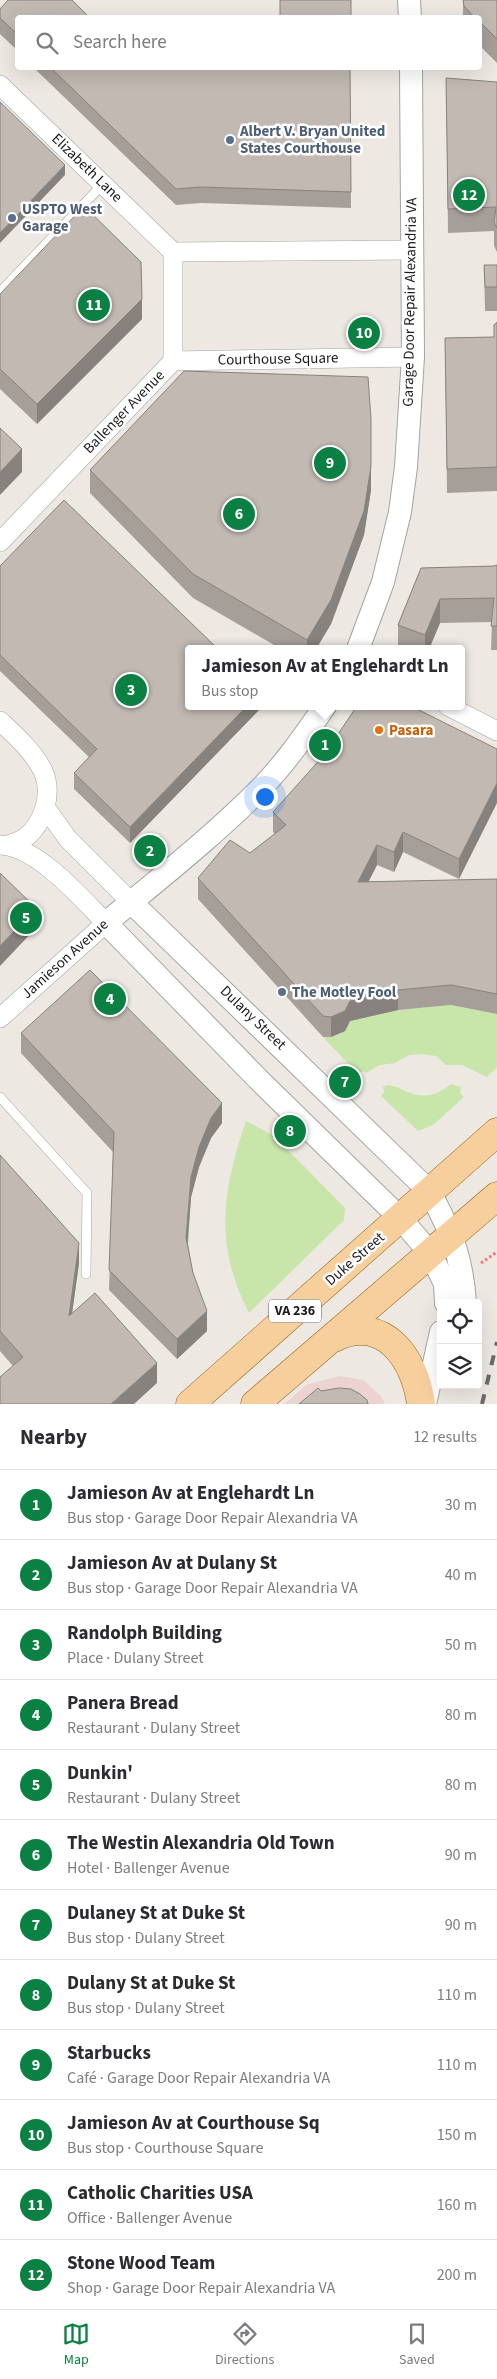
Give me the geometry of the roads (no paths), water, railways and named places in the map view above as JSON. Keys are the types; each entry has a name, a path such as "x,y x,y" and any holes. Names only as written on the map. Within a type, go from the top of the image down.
{"main road":[{"name":"Duke Street","path":"190,1404 497,1132"},
{"name":"VA 236","path":"255,1404 432,1254 497,1196"},
{"path":"330,1340 346,1332 361,1330 382,1336 404,1355 411,1367 417,1382 421,1404"}],"street":[{"path":"410,0 410,15"},
{"name":"Garage Door Repair Alexandria VA","path":"359,645 383,582 400,512 406,467 412,357 411,70"},
{"name":"Elizabeth Lane","path":"0,85 104,183 173,252"},
{"path":"173,252 411,250"},
{"name":"Ballenger Avenue","path":"0,542 173,361 173,252"},
{"name":"Courthouse Square","path":"173,361 412,357"},
{"path":"131,902 184,859 264,784 297,745 321,710"},
{"path":"456,710 497,731"},
{"path":"0,721 28,748 43,772 47,794 43,816 35,829 24,838 4,845"},
{"name":"Dulany Street","path":"45,807 68,839 408,1168 429,1191 452,1236 460,1258 465,1299"},
{"path":"4,845 30,855 50,870 106,923 258,1079 400,1218 432,1254 445,1284 446,1299"},
{"name":"Jamieson Avenue","path":"0,1018 131,902"},
{"path":"426,1404 438,1344"},
{"path":"426,1404 437,1382"}],"lane":[{"path":"0,292 104,183"},
{"path":"0,1097 87,1194 86,1274"}],"railway":[{"path":"482,1404 497,1342"}],"place":[{"name":"Albert V. Bryan United States Courthouse","path":"230,140"},
{"name":"Stone Wood Team","path":"469,195"},
{"name":"USPTO West Garage","path":"12,218"},
{"name":"Catholic Charities USA","path":"94,305"},
{"name":"Jamieson Av at Courthouse Sq","path":"364,333"},
{"name":"Starbucks","path":"330,463"},
{"name":"The Westin Alexandria Old Town","path":"239,514"},
{"name":"Randolph Building","path":"131,690"},
{"name":"Pasara","path":"379,730"},
{"name":"Jamieson Av at Englehardt Ln","path":"325,745"},
{"name":"Jamieson Av at Dulany St","path":"150,851"},
{"name":"Dunkin'","path":"26,918"},
{"name":"The Motley Fool","path":"282,992"},
{"name":"Panera Bread","path":"110,999"},
{"name":"Dulaney St at Duke St","path":"345,1082"},
{"name":"Dulany St at Duke St","path":"290,1131"}]}
